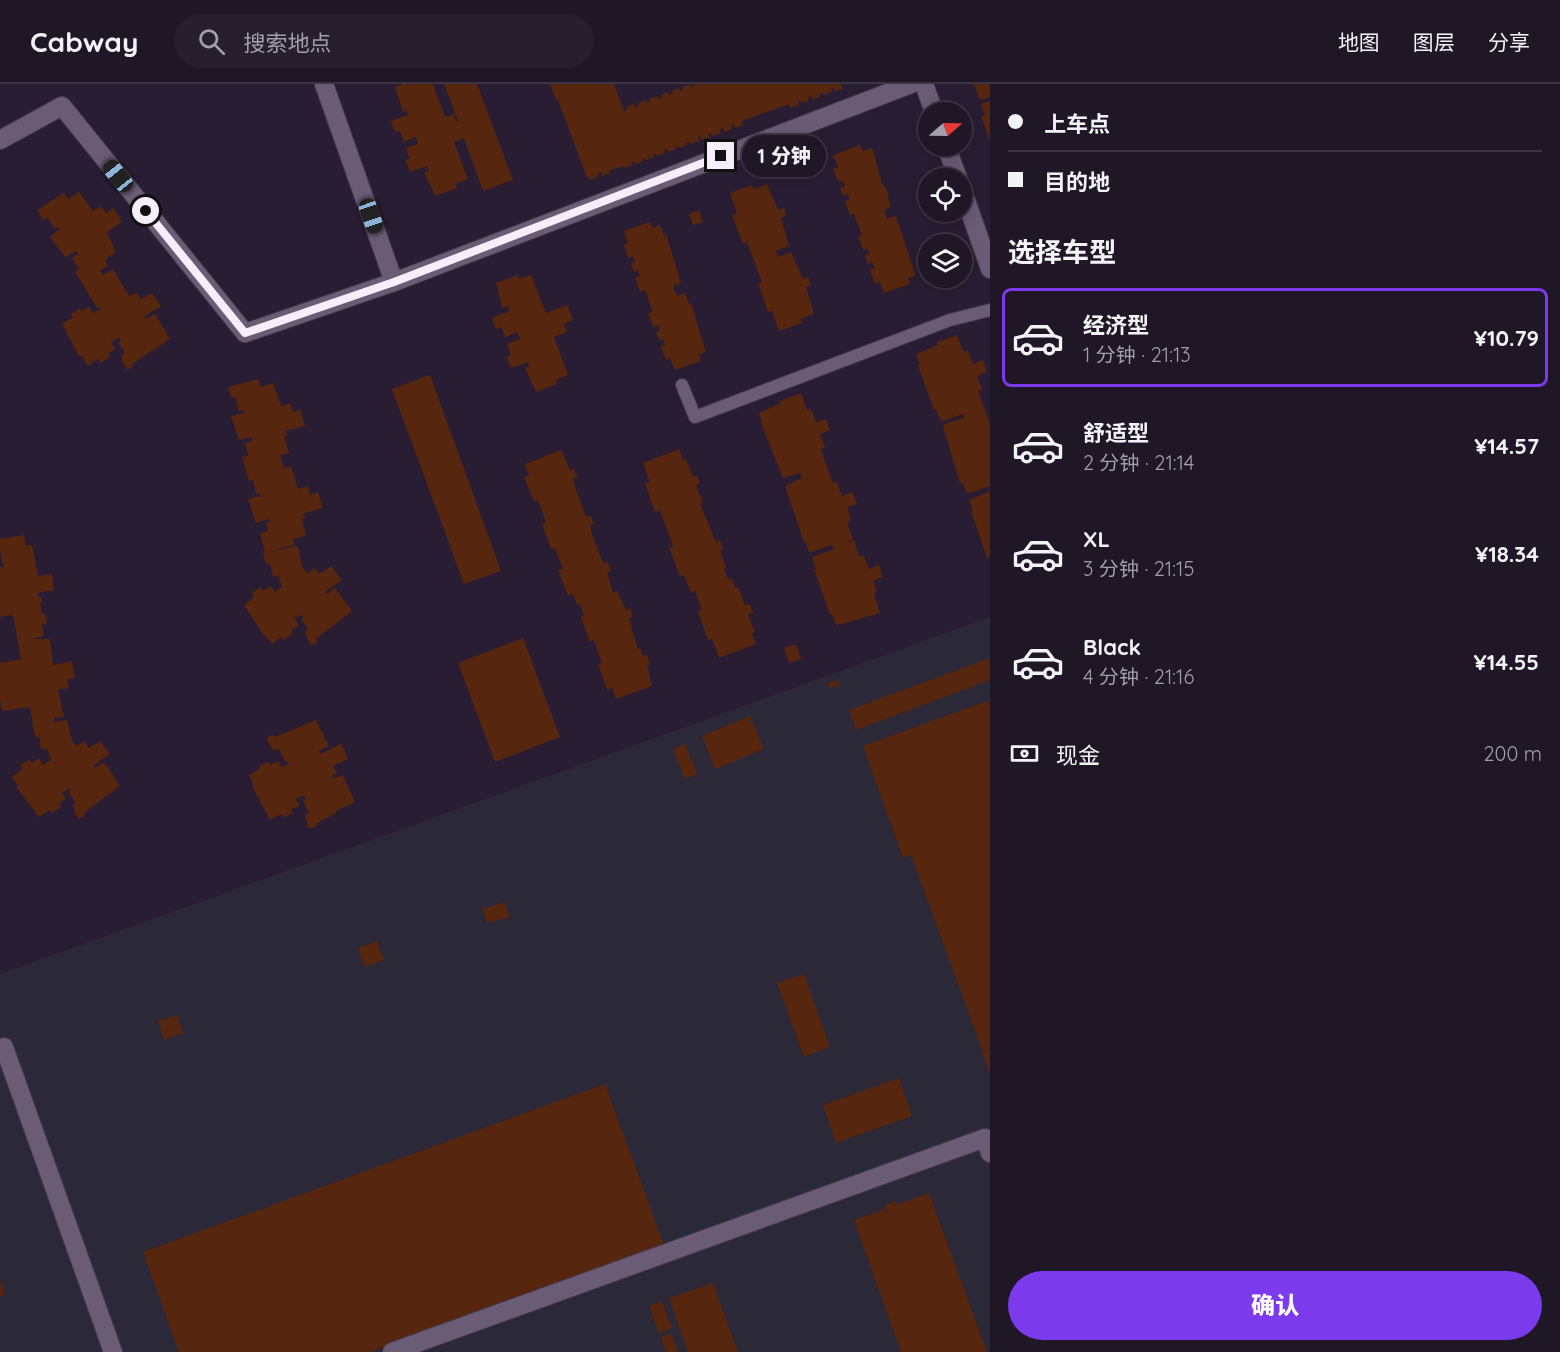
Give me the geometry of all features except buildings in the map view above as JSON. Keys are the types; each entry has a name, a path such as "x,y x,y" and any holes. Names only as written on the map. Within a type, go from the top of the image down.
{"street":[{"path":"324,84 394,282"},
{"path":"0,140 62,106 245,333 394,282 911,84"},
{"path":"924,84 930,102"},
{"path":"972,218 990,269"},
{"path":"4,1047 113,1352"},
{"path":"392,1352 985,1138 990,1153"}],"lane":[{"path":"682,385 695,417 950,320 990,310"}],"shaded area":[{"path":"990,617 990,1352 0,1352 0,974"}],"route":[{"path":"146,211 245,333 394,282 721,156"}]}
